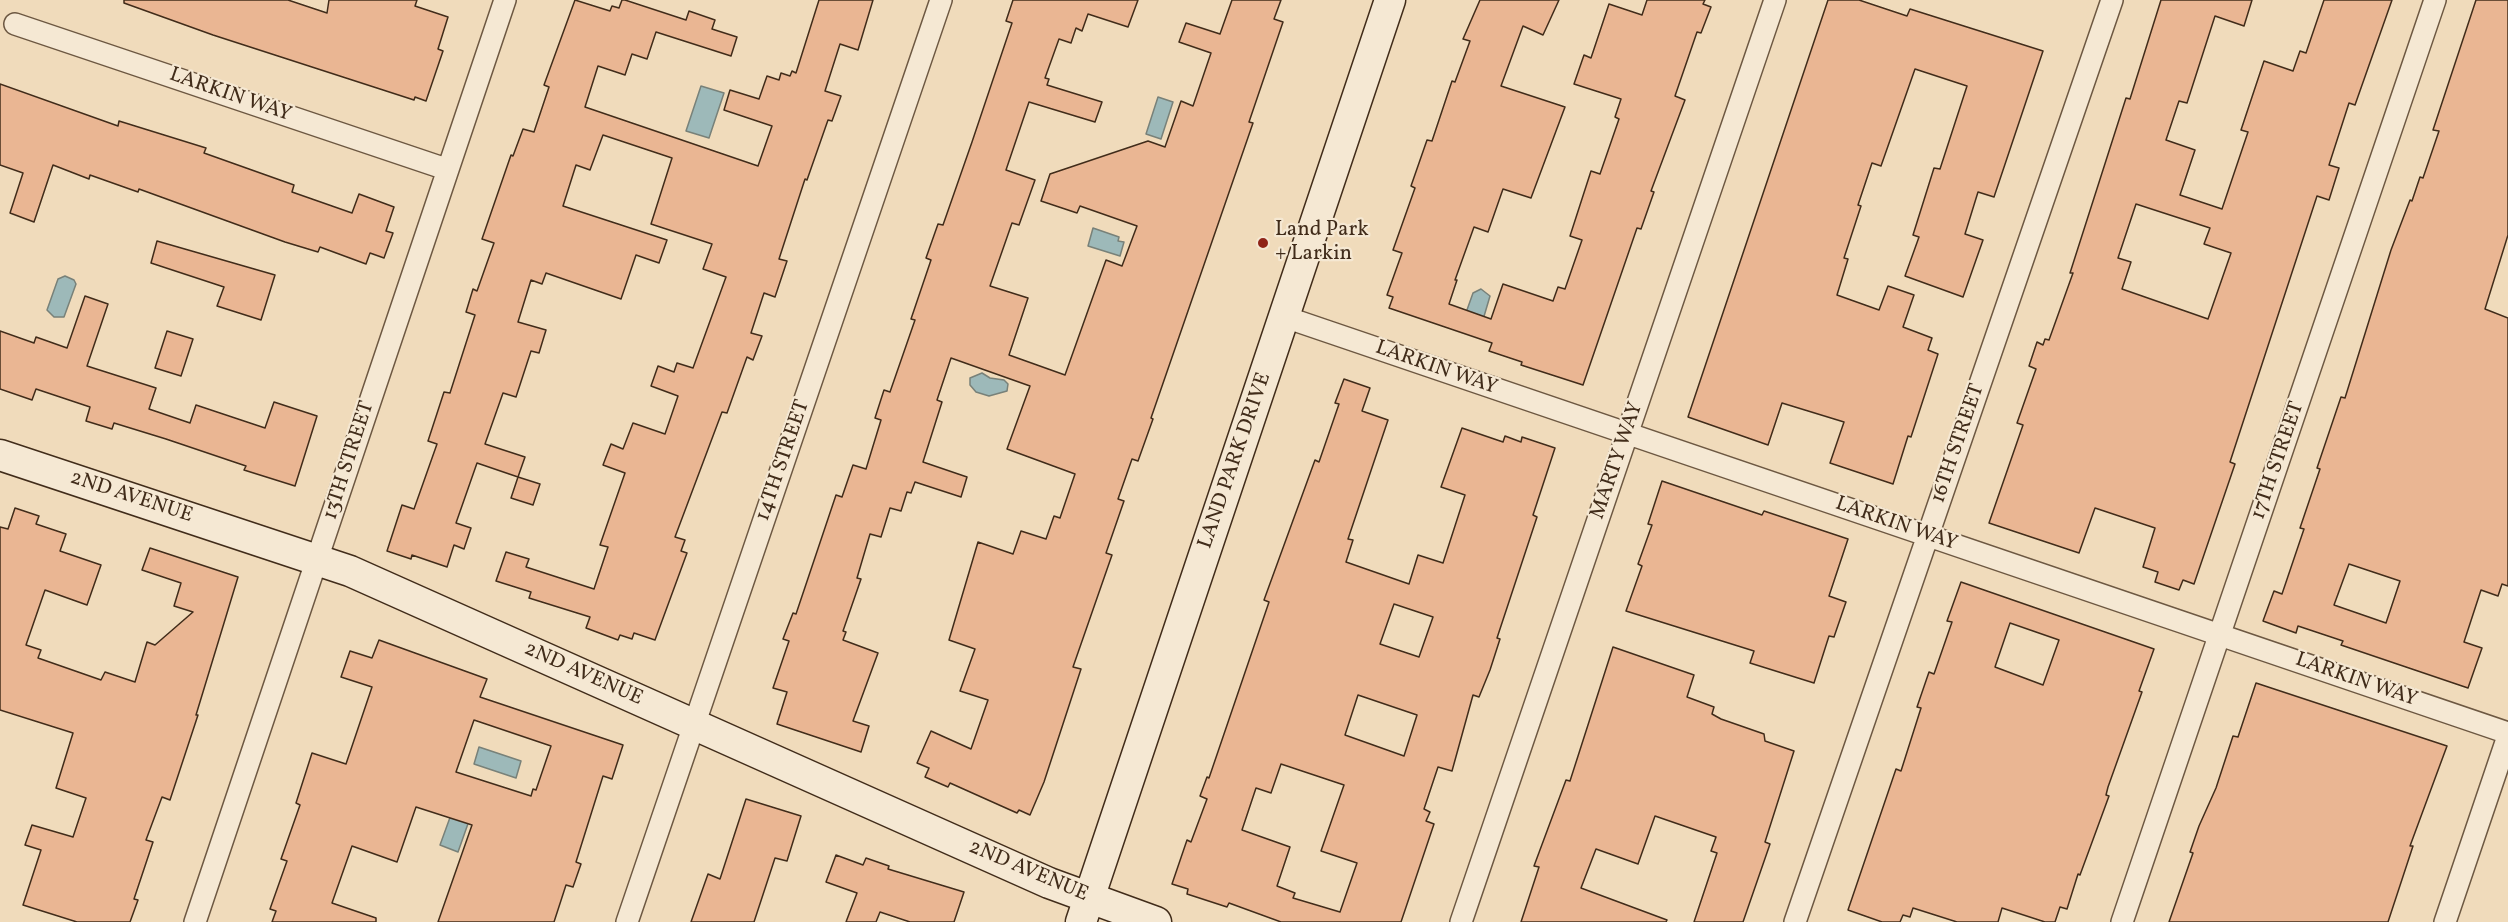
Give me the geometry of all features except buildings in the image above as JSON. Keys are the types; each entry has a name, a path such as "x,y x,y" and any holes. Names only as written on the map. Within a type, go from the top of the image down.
{"street":[{"name":"13TH STREET","path":"195,922 318,559 446,169 505,0"},
{"name":"14TH STREET","path":"627,922 941,0"},
{"name":"LAND PARK DRIVE","path":"1085,910 1390,0"},
{"name":"MARTY WAY","path":"1461,922 1775,0"},
{"name":"16TH STREET","path":"1795,922 2112,0"},
{"name":"17TH STREET","path":"2122,922 2435,0"},
{"name":"LARKIN WAY","path":"15,24 446,169"},
{"name":"LARKIN WAY","path":"1285,316 1627,435 2508,734"},
{"name":"2ND AVENUE","path":"0,455 318,559 694,725 1085,910 1156,922"},
{"path":"2445,922 2508,734"}],"water":[{"path":"701,86 724,93 709,138 686,131"},
{"path":"1158,97 1173,102 1161,139 1146,134"},
{"path":"1093,228 1119,237 1118,241 1124,242 1120,256 1088,246"},
{"path":"65,276 74,280 76,284 64,317 54,317 47,310 58,279"},
{"path":"1481,289 1490,296 1480,330 1462,324 1473,293"},
{"path":"982,373 990,378 1004,380 1008,384 1007,391 989,396 976,392 970,385 970,378"},
{"path":"479,747 521,761 516,778 474,764"},
{"path":"452,812 470,818 458,852 440,845"}],"place":[{"name":"Land Park + Larkin","path":"1263,243"}]}
